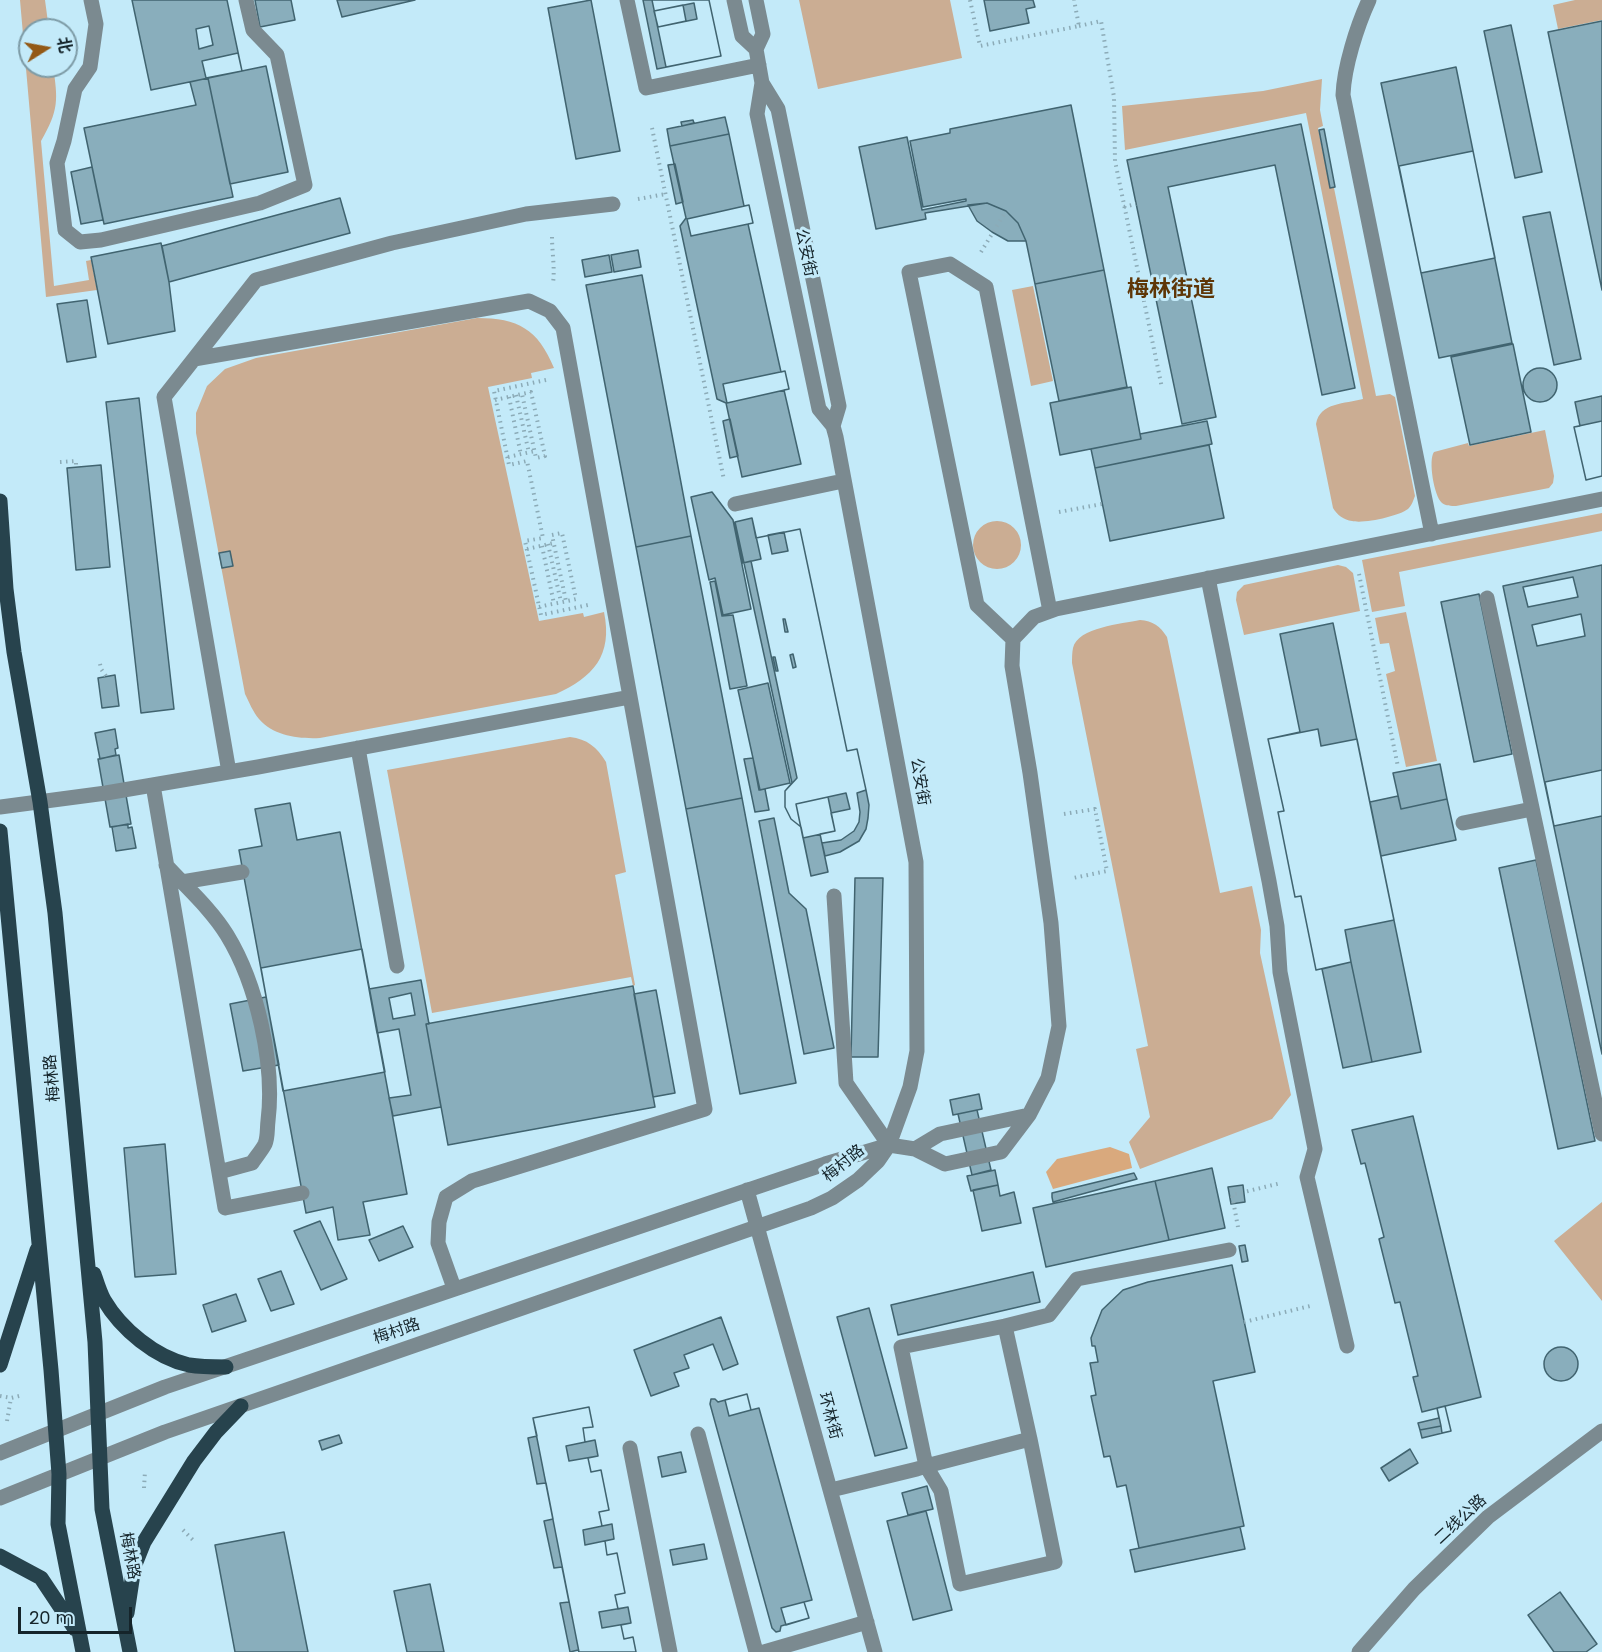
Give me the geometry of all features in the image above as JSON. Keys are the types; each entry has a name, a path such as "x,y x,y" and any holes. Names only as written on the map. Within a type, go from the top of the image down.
{"main road":[{"name":"梅林路","path":"0,501 6,589 14,652 40,802 55,913 98,1373 102,1509 130,1652"},
{"name":"梅林路","path":"0,831 40,1242 59,1474 58,1524 82,1645"},
{"path":"0,1365 40,1242"},
{"path":"86,1247 104,1300 121,1322 142,1341 164,1355 186,1364 202,1367 226,1366"},
{"path":"126,1631 128,1597 134,1567 144,1542 194,1461 216,1432 241,1406"},
{"path":"0,1556 41,1578 82,1645"}],"street":[{"path":"91,0 96,24 90,67 75,89 57,163 65,230 80,242 101,240 260,203 305,185 277,55 253,30 246,0"},
{"path":"627,0 646,88 759,65"},
{"name":"公安街","path":"734,0 742,36 756,49"},
{"name":"公安街","path":"756,0 763,34 756,49 762,84 757,114 819,409 833,426"},
{"path":"1369,0 1348,67 1343,95 1432,534"},
{"name":"公安街","path":"762,84 778,109 781,120 838,406 833,426 916,862 917,1051 910,1087 889,1145"},
{"path":"229,772 164,397 256,280 392,243 526,214 613,204"},
{"path":"1013,639 977,605 909,272 950,264 986,287 1050,611"},
{"path":"194,359 528,301 550,311 563,328 705,1109 472,1181 446,1197 439,1222 438,1243 454,1288"},
{"path":"735,504 843,481"},
{"path":"834,896 846,1083 889,1145 915,1149 945,1164 1001,1152 1029,1115 1048,1078 1059,1026 1051,924 1012,666 1013,639 1034,617 1050,611 1602,499"},
{"path":"1208,578 1277,926 1280,972 1316,1149 1307,1177 1347,1346"},
{"path":"1487,598 1602,1134"},
{"path":"0,807 229,772 630,697"},
{"path":"358,748 397,966"},
{"path":"153,785 225,1208 302,1193"},
{"path":"1462,823 1532,809"},
{"path":"166,865 196,896 225,933 243,963 254,995 270,1075 270,1106 266,1143 252,1163 219,1172"},
{"path":"182,882 242,872"},
{"path":"915,1149 940,1134 1029,1115"},
{"name":"梅村路","path":"0,1453 165,1387 747,1190 889,1145"},
{"name":"梅村路","path":"0,1498 165,1432 812,1208 832,1198 858,1180 878,1161 889,1145"},
{"name":"环林街","path":"747,1190 875,1652"},
{"path":"1005,1326 1055,1562 960,1584 941,1491 926,1466 901,1347 1048,1315 1077,1279 1229,1250"},
{"name":"二线公路","path":"1359,1652 1414,1589 1488,1517 1602,1431"},
{"path":"698,1434 756,1652"},
{"path":"831,1490 1030,1439"},
{"path":"630,1448 670,1652"},
{"path":"764,1652 867,1622"}],"path":[{"path":"970,0 980,46 1101,21 1114,97 1115,161 1162,388"},
{"path":"1074,0 1079,26"},
{"path":"652,128 724,480"},
{"path":"656,196 666,194"},
{"path":"1124,207 1136,204"},
{"path":"967,276 1006,211"},
{"path":"552,257 555,271"},
{"path":"533,383 494,391 509,465 527,461 543,538 525,541 539,607 541,615 582,607"},
{"path":"495,400 516,395 531,392 544,456 536,458 522,394"},
{"path":"516,395 529,453"},
{"path":"509,397 521,455"},
{"path":"508,457 535,451"},
{"path":"60,462 76,461 76,467"},
{"path":"1032,517 1102,504"},
{"path":"539,607 576,599 562,533 552,535 566,601"},
{"path":"527,549 554,543"},
{"path":"548,544 561,603"},
{"path":"542,546 554,604"},
{"path":"1354,549 1398,767"},
{"path":"100,664 105,674 109,666"},
{"path":"1036,818 1095,809 1107,871 1045,884"},
{"path":"1240,1236 1232,1195 1270,1186"},
{"path":"1244,1322 1278,1314"},
{"path":"0,1396 11,1398 23,1395"},
{"path":"6,1426 11,1398"},
{"path":"1425,1425 1440,1421"},
{"path":"144,1493 145,1471"}],"shaded area":[{"path":"20,0 45,0 47,18 22,18"},
{"path":"799,0 950,0 962,58 818,89"},
{"path":"1575,0 1602,0 1602,20 1558,29 1553,5"},
{"path":"27,78 55,78 56,88 54,113 41,141 54,286 89,280 86,261 91,260 97,290 46,297"},
{"path":"1322,79 1320,110 1323,126 1318,128 1330,188 1334,188 1376,396 1390,394 1395,397 1415,496 1404,512 1357,522 1346,520 1333,508 1316,424 1318,417 1328,408 1363,399 1306,113 1125,150 1122,106 1263,91"},
{"path":"1033,286 1053,381 1031,386 1012,290"},
{"path":"477,318 504,320 525,328 541,344 554,368 531,373 532,378 488,387 539,621 583,613 584,617 604,612 606,641 603,653 590,672 556,694 320,738 303,738 279,733 265,725 257,716 245,694 196,433 196,413 207,386 225,369 256,358"},
{"path":"1545,430 1554,476 1549,488 1456,506 1445,505 1439,499 1434,486 1432,470 1434,452 1468,443 1469,446"},
{"path":"1602,513 1602,531 1399,572 1405,606 1372,612 1362,560"},
{"path":"997,521 1014,528 1021,545 1014,562 997,569 980,562 973,545 980,528"},
{"path":"1338,565 1346,567 1353,573 1360,611 1244,635 1236,600 1237,592 1244,585"},
{"path":"1406,612 1437,761 1406,767 1386,674 1395,671 1389,643 1380,644 1375,618"},
{"path":"1140,620 1156,625 1167,637 1220,893 1252,886 1261,930 1260,953 1291,1095 1272,1119 1140,1169 1129,1142 1150,1117 1136,1049 1148,1046 1072,663 1073,648 1083,635 1102,628"},
{"path":"570,737 591,745 606,762 626,872 615,875 635,985 633,986 631,977 432,1013 387,770"},
{"path":"1110,1147 1129,1154 1132,1168 1053,1189 1046,1172 1057,1159"},
{"path":"1602,1202 1602,1301 1554,1241"}],"building":[{"path":"132,0 227,0 242,71 151,90"},
{"path":"255,0 291,0 295,20 260,27"},
{"path":"337,0 415,0 342,17"},
{"path":"591,0 620,151 576,159 548,8"},
{"path":"643,0 709,0 721,56 657,69"},
{"path":"652,0 709,0 721,56 666,67"},
{"path":"984,0 1033,0 1035,7 1026,9 1029,23 990,31"},
{"path":"694,3 697,19 658,27 654,11"},
{"path":"683,5 686,21 658,27 654,11"},
{"path":"1602,21 1602,290 1548,32"},
{"path":"1511,25 1542,172 1515,178 1484,31"},
{"path":"209,26 213,45 199,49 196,29"},
{"path":"238,53 242,71 206,78 202,61"},
{"path":"266,66 288,172 230,184 208,78"},
{"path":"1456,67 1512,343 1439,358 1381,83"},
{"path":"208,78 233,197 104,224 84,128 196,105 190,82"},
{"path":"1071,105 1104,270 1035,284 1026,241 1018,223 1006,211 987,203 925,213 926,219 876,229 859,147 907,137 922,210 966,201 966,199 923,207 910,141 950,133 950,129"},
{"path":"725,117 729,134 670,146 667,129"},
{"path":"693,120 694,123 682,126 681,122"},
{"path":"1301,124 1355,388 1322,395 1275,165 1168,187 1216,417 1182,424 1127,160"},
{"path":"1324,129 1335,187 1330,188 1319,130"},
{"path":"729,134 744,206 749,205 753,223 748,224 781,372 785,371 789,389 784,390 801,464 742,477 726,403 717,399 680,226 686,218 670,146"},
{"path":"1473,151 1495,258 1421,273 1399,166"},
{"path":"675,164 683,202 676,204 668,165"},
{"path":"92,167 103,220 81,224 71,172"},
{"path":"340,198 350,233 169,282 162,246"},
{"path":"987,203 1006,211 1018,223 1026,241 1008,241 977,221 968,205"},
{"path":"749,205 753,223 691,236 687,219"},
{"path":"1550,212 1581,359 1554,365 1523,217"},
{"path":"161,243 175,331 108,344 91,257"},
{"path":"638,250 641,267 614,272 611,255"},
{"path":"609,255 612,272 585,277 582,260"},
{"path":"1104,270 1127,387 1059,401 1035,284"},
{"path":"642,275 691,536 636,547 586,285"},
{"path":"87,300 96,357 67,362 57,304"},
{"path":"1513,344 1531,432 1470,445 1451,357"},
{"path":"1540,368 1552,373 1557,385 1552,397 1540,402 1528,397 1523,385 1528,373"},
{"path":"785,371 789,389 727,403 723,384"},
{"path":"1131,387 1141,439 1060,455 1050,403"},
{"path":"1602,396 1602,476 1586,480 1574,427 1580,426 1575,402"},
{"path":"139,398 174,709 141,713 106,402"},
{"path":"730,419 738,456 730,458 723,421"},
{"path":"1207,421 1212,444 1095,468 1091,449 1141,439 1140,434"},
{"path":"1602,421 1602,476 1586,480 1574,427"},
{"path":"1209,445 1224,518 1110,541 1095,468"},
{"path":"101,465 110,567 76,570 67,468"},
{"path":"712,492 733,520 751,609 723,615 715,578 709,580 691,497"},
{"path":"752,518 756,538 800,529 847,751 857,749 866,790 857,793 860,812 859,822 854,831 841,840 822,843 828,872 811,876 801,827 791,819 785,807 785,791 797,778 751,561 743,563 735,522"},
{"path":"752,518 756,538 800,529 847,751 857,749 866,790 857,793 860,812 859,822 854,831 841,840 822,843 828,872 811,876 801,827 791,819 785,807 785,791 792,783 735,522"},
{"path":"752,518 761,559 743,563 735,522"},
{"path":"784,532 788,551 772,554 768,535"},
{"path":"691,536 742,798 686,809 636,547"},
{"path":"230,551 233,566 222,568 219,553"},
{"path":"1602,565 1602,1054 1503,586"},
{"path":"1573,577 1578,597 1528,607 1523,587"},
{"path":"715,581 722,616 733,615 747,686 730,689 710,582"},
{"path":"1479,594 1512,754 1474,762 1441,602"},
{"path":"1581,614 1585,636 1537,646 1532,625"},
{"path":"783,619 785,619 788,632 785,632"},
{"path":"1333,623 1421,1052 1372,1062 1351,962 1316,970 1301,896 1295,897 1278,812 1284,811 1268,739 1300,732 1280,634"},
{"path":"793,654 796,667 793,668 790,655"},
{"path":"773,657 775,657 778,671 776,671"},
{"path":"115,675 119,706 102,708 98,678"},
{"path":"768,683 790,783 760,790 738,690"},
{"path":"115,729 118,748 115,749 116,755 100,759 95,733"},
{"path":"1318,729 1321,746 1357,739 1394,920 1345,930 1351,962 1316,970 1301,896 1295,897 1278,812 1284,811 1268,739"},
{"path":"119,755 131,824 110,827 98,759"},
{"path":"753,758 759,790 765,789 769,810 755,812 744,759"},
{"path":"1440,764 1447,799 1401,809 1393,773"},
{"path":"1602,770 1602,816 1554,826 1545,782"},
{"path":"866,790 869,805 868,818 866,829 859,841 840,852 825,856 822,843 841,840 854,831 859,822 860,812 857,793"},
{"path":"846,793 850,809 831,813 835,831 820,834 828,872 811,876 796,804"},
{"path":"1398,796 1401,809 1447,799 1456,840 1381,856 1370,802"},
{"path":"828,797 835,831 803,838 796,804"},
{"path":"742,798 796,1083 740,1094 686,809"},
{"path":"290,803 297,840 340,832 407,1194 363,1202 370,1235 338,1240 333,1207 306,1213 239,850 262,846 255,809"},
{"path":"774,818 789,893 806,909 834,1048 804,1054 759,821"},
{"path":"128,824 128,828 132,827 136,848 116,851 112,827"},
{"path":"1536,860 1595,1141 1558,1149 1499,868"},
{"path":"855,878 883,878 878,1057 851,1057"},
{"path":"362,949 385,1072 283,1091 261,968"},
{"path":"1351,962 1372,1062 1343,1068 1322,969"},
{"path":"421,980 429,1024 426,1024 441,1107 393,1116 389,1098 411,1095 399,1029 377,1033 369,989"},
{"path":"633,986 655,1107 448,1145 426,1024"},
{"path":"656,990 675,1093 653,1097 634,994"},
{"path":"411,993 415,1015 393,1019 389,998"},
{"path":"266,997 279,1065 243,1071 230,1004"},
{"path":"979,1094 982,1109 953,1115 950,1100"},
{"path":"977,1110 991,1170 972,1175 958,1114"},
{"path":"1413,1116 1481,1397 1422,1412 1413,1377 1418,1376 1400,1302 1395,1303 1379,1239 1384,1237 1365,1163 1361,1164 1352,1130"},
{"path":"165,1144 176,1274 135,1277 124,1148"},
{"path":"1212,1168 1225,1228 1169,1240 1155,1181"},
{"path":"995,1170 998,1185 971,1191 967,1176"},
{"path":"1134,1173 1137,1179 1053,1202 1052,1193"},
{"path":"1155,1181 1169,1240 1046,1267 1033,1208"},
{"path":"998,1185 1000,1196 1014,1192 1021,1223 982,1231 973,1190"},
{"path":"1243,1185 1245,1202 1231,1204 1228,1187"},
{"path":"320,1221 347,1279 321,1290 294,1231"},
{"path":"403,1226 413,1247 379,1261 369,1240"},
{"path":"1245,1245 1248,1261 1242,1262 1239,1246"},
{"path":"1232,1265 1255,1372 1213,1381 1244,1526 1139,1548 1126,1485 1117,1487 1110,1456 1104,1457 1091,1396 1096,1395 1090,1363 1098,1362 1091,1338 1102,1310 1123,1290 1148,1282"},
{"path":"281,1271 294,1304 271,1311 258,1279"},
{"path":"1033,1272 1040,1302 898,1335 891,1305"},
{"path":"236,1294 246,1321 212,1332 203,1305"},
{"path":"869,1308 907,1448 875,1456 837,1317"},
{"path":"721,1317 738,1364 723,1370 713,1344 684,1355 689,1368 674,1373 679,1386 651,1396 634,1350"},
{"path":"1561,1347 1573,1352 1578,1364 1573,1376 1561,1381 1549,1376 1544,1364 1549,1352"},
{"path":"747,1394 751,1410 759,1408 812,1600 804,1602 809,1618 781,1626 780,1631 776,1632 772,1628 710,1404 711,1399 718,1402"},
{"path":"747,1394 751,1410 729,1416 725,1400"},
{"path":"1445,1406 1451,1431 1442,1433 1441,1426 1420,1430 1418,1423 1439,1418 1437,1408"},
{"path":"1445,1406 1451,1431 1422,1438 1420,1430 1441,1426 1437,1408"},
{"path":"589,1407 593,1427 583,1428 585,1442 595,1440 598,1456 588,1458 591,1472 601,1470 609,1510 599,1512 602,1526 612,1524 614,1539 605,1541 607,1555 617,1553 625,1593 615,1595 618,1609 628,1607 631,1623 621,1625 624,1639 633,1637 636,1652 579,1652 533,1418"},
{"path":"589,1407 593,1427 583,1428 585,1442 595,1440 598,1456 588,1458 591,1472 601,1470 609,1510 599,1512 602,1526 612,1524 614,1539 605,1541 607,1555 617,1553 625,1593 615,1595 618,1609 628,1607 631,1623 621,1625 624,1639 633,1637 636,1652 579,1652 578,1650 570,1652 560,1603 569,1602 562,1567 554,1568 544,1521 553,1519 546,1483 537,1484 528,1438 537,1436 533,1418"},
{"path":"339,1435 342,1443 322,1450 319,1441"},
{"path":"595,1440 598,1456 569,1461 566,1446"},
{"path":"1410,1449 1418,1463 1389,1481 1381,1468"},
{"path":"681,1452 686,1472 662,1477 658,1457"},
{"path":"927,1486 933,1509 908,1515 902,1493"},
{"path":"926,1511 952,1610 913,1620 887,1521"},
{"path":"612,1524 614,1539 585,1545 583,1530"},
{"path":"1240,1527 1245,1549 1135,1572 1130,1550"},
{"path":"284,1532 308,1652 235,1652 215,1545"},
{"path":"704,1544 707,1559 673,1565 670,1550"},
{"path":"430,1584 444,1652 407,1652 394,1591"},
{"path":"1560,1592 1597,1644 1586,1652 1554,1652 1528,1615"},
{"path":"804,1602 809,1618 786,1625 781,1608"},
{"path":"628,1607 631,1623 602,1628 599,1612"}],"district":[{"name":"梅林街道","path":"1171,290"}]}
